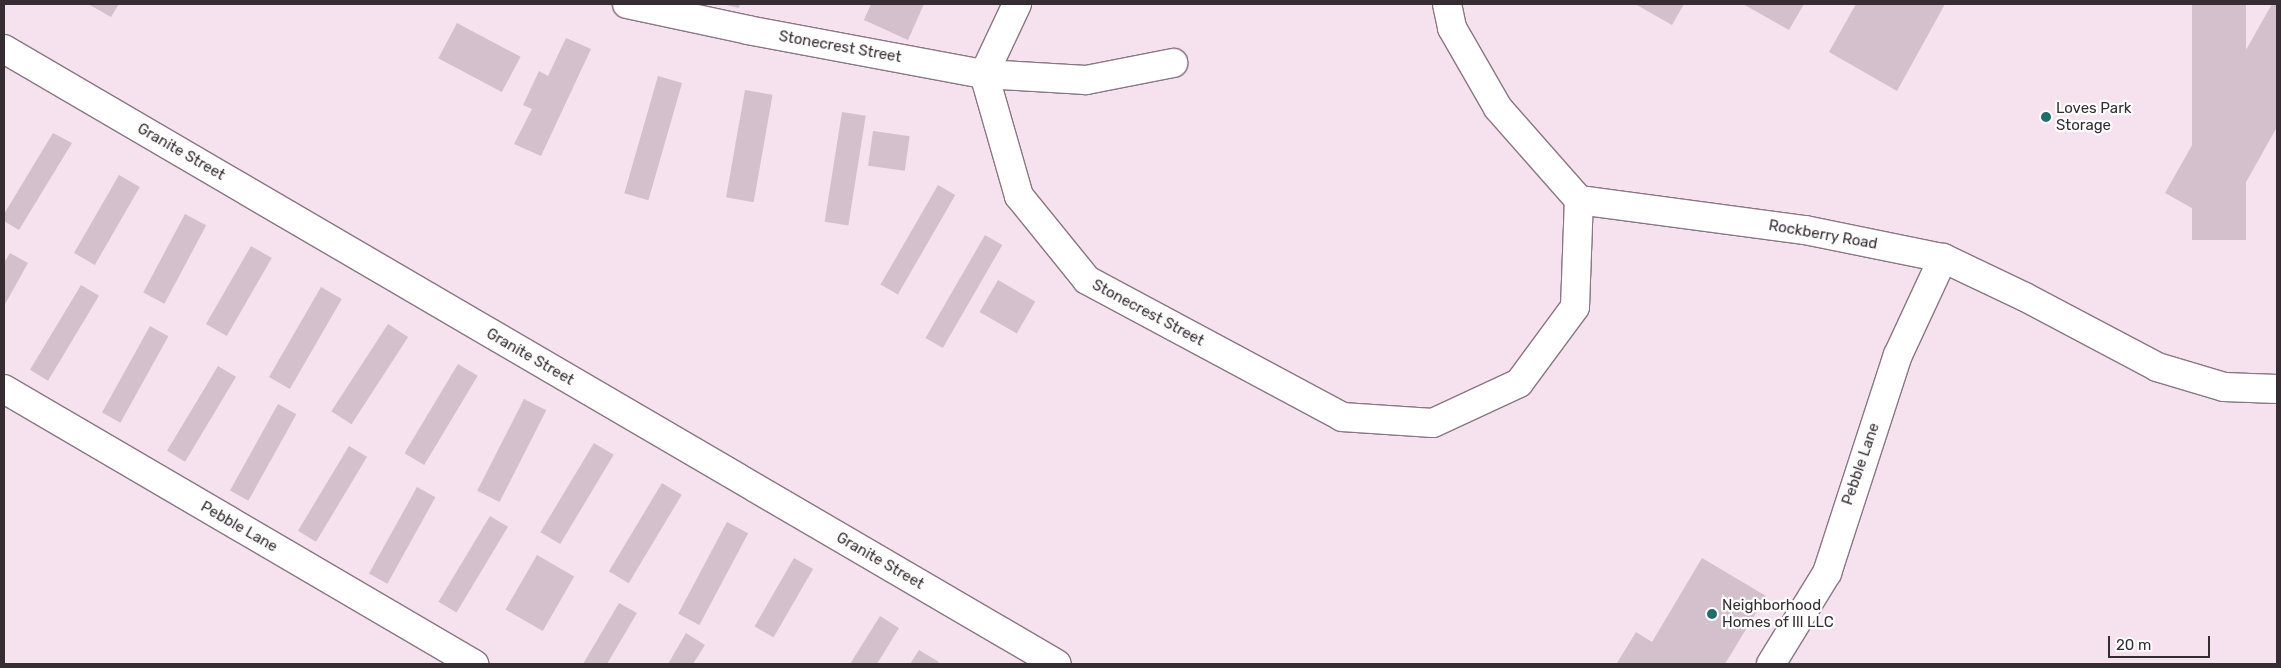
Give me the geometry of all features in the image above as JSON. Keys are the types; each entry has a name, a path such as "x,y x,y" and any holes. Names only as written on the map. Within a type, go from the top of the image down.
{"street":[{"name":"Stonecrest Street","path":"627,4 748,30 984,74 1019,196 1087,280 1342,417 1433,423 1519,383 1574,307 1579,200"},
{"path":"1017,4 984,74 1086,80 1173,63"},
{"path":"1446,4 1452,28 1498,108 1579,200"},
{"name":"Granite Street","path":"4,49 1057,664"},
{"name":"Rockberry Road","path":"1579,200 1805,230 1943,258 2025,297 2157,368 2224,387 2277,389"},
{"name":"Pebble Lane","path":"1771,664 1827,573 1898,355 1943,258"},
{"name":"Pebble Lane","path":"4,389 474,664"}],"building":[{"path":"88,4 119,4 111,17"},
{"path":"722,4 740,4 739,8"},
{"path":"871,4 924,4 908,40 864,20"},
{"path":"1635,4 1684,4 1672,25"},
{"path":"1743,4 1804,4 1789,30"},
{"path":"1856,4 1945,4 1897,91 1829,52"},
{"path":"2192,4 2246,4 2246,240 2192,240"},
{"path":"2272,4 2277,4 2277,127 2222,225 2165,193"},
{"path":"457,23 521,57 502,92 438,58"},
{"path":"566,38 591,49 541,156 514,144 532,109 523,105 539,71 548,76"},
{"path":"658,76 682,83 648,200 624,193"},
{"path":"745,90 773,95 754,202 726,197"},
{"path":"842,112 866,116 848,225 825,222"},
{"path":"873,131 910,136 905,171 868,166"},
{"path":"53,133 72,143 19,230 4,221 4,214"},
{"path":"119,175 140,187 95,265 74,253"},
{"path":"938,185 955,195 898,295 880,285"},
{"path":"185,214 206,225 164,304 143,293"},
{"path":"985,235 1002,245 943,348 926,338"},
{"path":"251,246 272,258 227,336 206,324"},
{"path":"10,253 28,263 4,306 4,263"},
{"path":"998,280 1035,302 1017,334 980,312"},
{"path":"81,285 99,296 48,381 30,370"},
{"path":"321,287 342,299 290,389 269,377"},
{"path":"388,324 408,337 351,424 331,411"},
{"path":"150,326 168,336 120,423 102,413"},
{"path":"458,364 478,376 424,465 404,453"},
{"path":"218,366 236,377 185,462 167,451"},
{"path":"524,399 546,410 500,502 477,491"},
{"path":"278,404 296,414 248,501 230,491"},
{"path":"594,443 614,455 560,544 540,532"},
{"path":"349,446 367,457 316,542 298,531"},
{"path":"662,483 682,495 629,583 609,571"},
{"path":"417,487 435,497 387,584 369,574"},
{"path":"490,516 508,527 456,613 438,602"},
{"path":"727,522 748,533 699,625 678,614"},
{"path":"537,555 574,576 543,631 506,610"},
{"path":"794,558 813,569 774,637 754,626"},
{"name":"Neighborhood Homes of Ill LLC","path":"1702,558 1766,596 1725,664 1617,663 1636,632 1652,642"},
{"path":"619,603 637,613 607,664 583,664"},
{"path":"880,616 899,628 877,664 850,664"},
{"path":"686,633 705,645 693,664 668,664"},
{"path":"919,650 939,662 937,664 910,664"}],"place":[{"name":"Loves Park Storage","path":"2046,117"},
{"name":"Neighborhood Homes of Ill LLC","path":"1712,614"}]}
